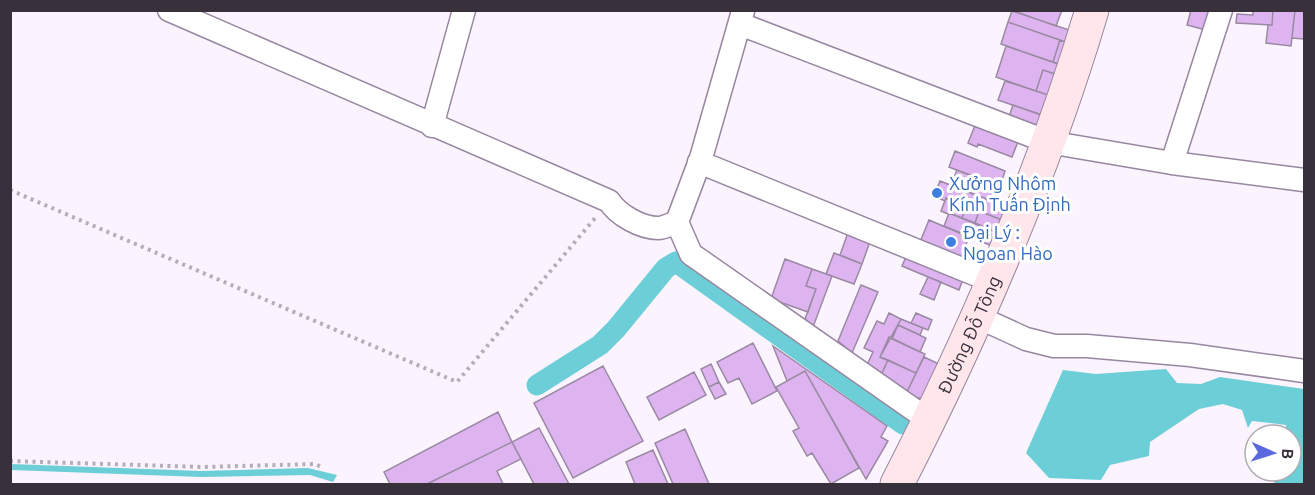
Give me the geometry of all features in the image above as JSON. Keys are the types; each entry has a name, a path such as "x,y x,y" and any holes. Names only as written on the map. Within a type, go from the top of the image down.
{"main road":[{"name":"Đường Đỗ Tông","path":"897,484 930,421 994,282 1048,142 1092,10"}],"street":[{"path":"169,10 609,201 614,209 644,226 660,228 676,222"},
{"path":"432,126 464,10"},
{"path":"1172,163 1221,10"},
{"path":"930,421 692,254 676,222 699,162 742,17 1048,142 1172,163 1305,180"},
{"path":"699,162 994,282"},
{"path":"978,317 1026,339 1054,346 1088,346 1190,355 1305,371"}],"path":[{"path":"10,190 457,382 609,201"},
{"path":"10,461 203,466 315,464 324,468"}],"water":[{"path":"1166,369 1177,383 1201,384 1220,377 1304,389 1304,484 1274,484 1303,483 1303,423 1252,421 1246,423 1242,410 1223,404 1199,409 1150,442 1149,456 1110,465 1101,480 1049,478 1026,453 1063,370 1096,374"},
{"path":"11,464 201,471 308,468 337,475 333,482 310,475 201,477 11,470"}],"building":[{"path":"1011,10 1062,10 1056,26"},
{"path":"1191,10 1211,10 1206,30 1187,25"},
{"path":"1253,10 1273,10 1272,25 1236,23 1237,14 1253,15"},
{"path":"1273,10 1295,10 1291,46 1266,43 1268,25 1272,25"},
{"path":"1295,10 1304,10 1304,39 1292,38"},
{"path":"1012,11 1075,32 1071,44 1008,22"},
{"path":"1008,22 1060,40 1053,62 1001,44"},
{"path":"1060,40 1068,43 1061,65 1053,62"},
{"path":"1006,46 1061,65 1061,76 1043,70 1036,91 996,77"},
{"path":"1043,70 1061,76 1054,97 1036,91"},
{"path":"1005,81 1048,95 1041,115 998,100"},
{"path":"1013,105 1048,117 1041,136 1007,123"},
{"path":"976,123 1019,139 1012,157 978,144 977,147 968,143"},
{"path":"955,151 1005,171 1000,187 949,167"},
{"path":"957,170 996,185 990,201 951,185"},
{"path":"940,181 1007,207 1002,220 946,198 945,201 934,196"},
{"path":"946,198 954,201 948,214 941,211"},
{"path":"954,201 967,206 962,218 949,213"},
{"path":"967,206 979,211 975,223 962,218"},
{"path":"979,211 1002,220 998,233 975,223"},
{"path":"949,213 998,233 992,246 944,226"},
{"path":"929,220 969,237 958,264 918,247"},
{"path":"850,227 872,236 862,264 840,255"},
{"path":"909,250 965,274 959,290 902,266"},
{"path":"834,253 862,264 854,284 826,274"},
{"path":"785,259 812,269 806,286 816,289 808,312 771,299"},
{"path":"812,269 832,276 813,327 805,319 816,289 806,286"},
{"path":"928,277 941,282 934,300 920,294"},
{"path":"861,285 878,292 852,353 838,341"},
{"path":"889,313 901,319 880,357 888,360 881,375 867,365 873,352 864,348 877,321 884,324"},
{"path":"916,313 932,320 928,330 911,323"},
{"path":"901,319 923,328 920,335 898,325"},
{"path":"898,325 926,338 920,352 892,339"},
{"path":"889,337 925,354 916,373 880,357"},
{"path":"753,343 777,391 752,404 739,378 728,383 717,362"},
{"path":"773,346 887,426 881,437 888,441 866,479 805,371 787,381"},
{"path":"924,357 941,365 925,398 916,398 906,394"},
{"path":"888,360 916,373 906,394 881,375"},
{"path":"711,364 719,382 709,387 701,369"},
{"path":"603,366 643,441 573,478 534,403"},
{"path":"805,371 859,468 831,484 812,453 807,456 793,431 799,428 776,387"},
{"path":"694,372 706,395 659,420 647,397"},
{"path":"719,382 726,394 715,399 709,387"},
{"path":"498,412 512,442 427,484 390,484 384,472"},
{"path":"539,428 569,484 534,484 512,442"},
{"path":"685,429 709,484 673,484 655,443"},
{"path":"512,442 521,459 497,471 503,484 427,484"},
{"path":"653,450 668,484 635,484 626,462"}],"waterway":[{"path":"537,385 600,345 666,268 676,262 903,424"}],"place":[{"name":"Xưởng Nhôm Kính Tuấn Định","path":"937,193"},
{"name":"Đại Lý : Ngoan Hào","path":"951,242"}]}
